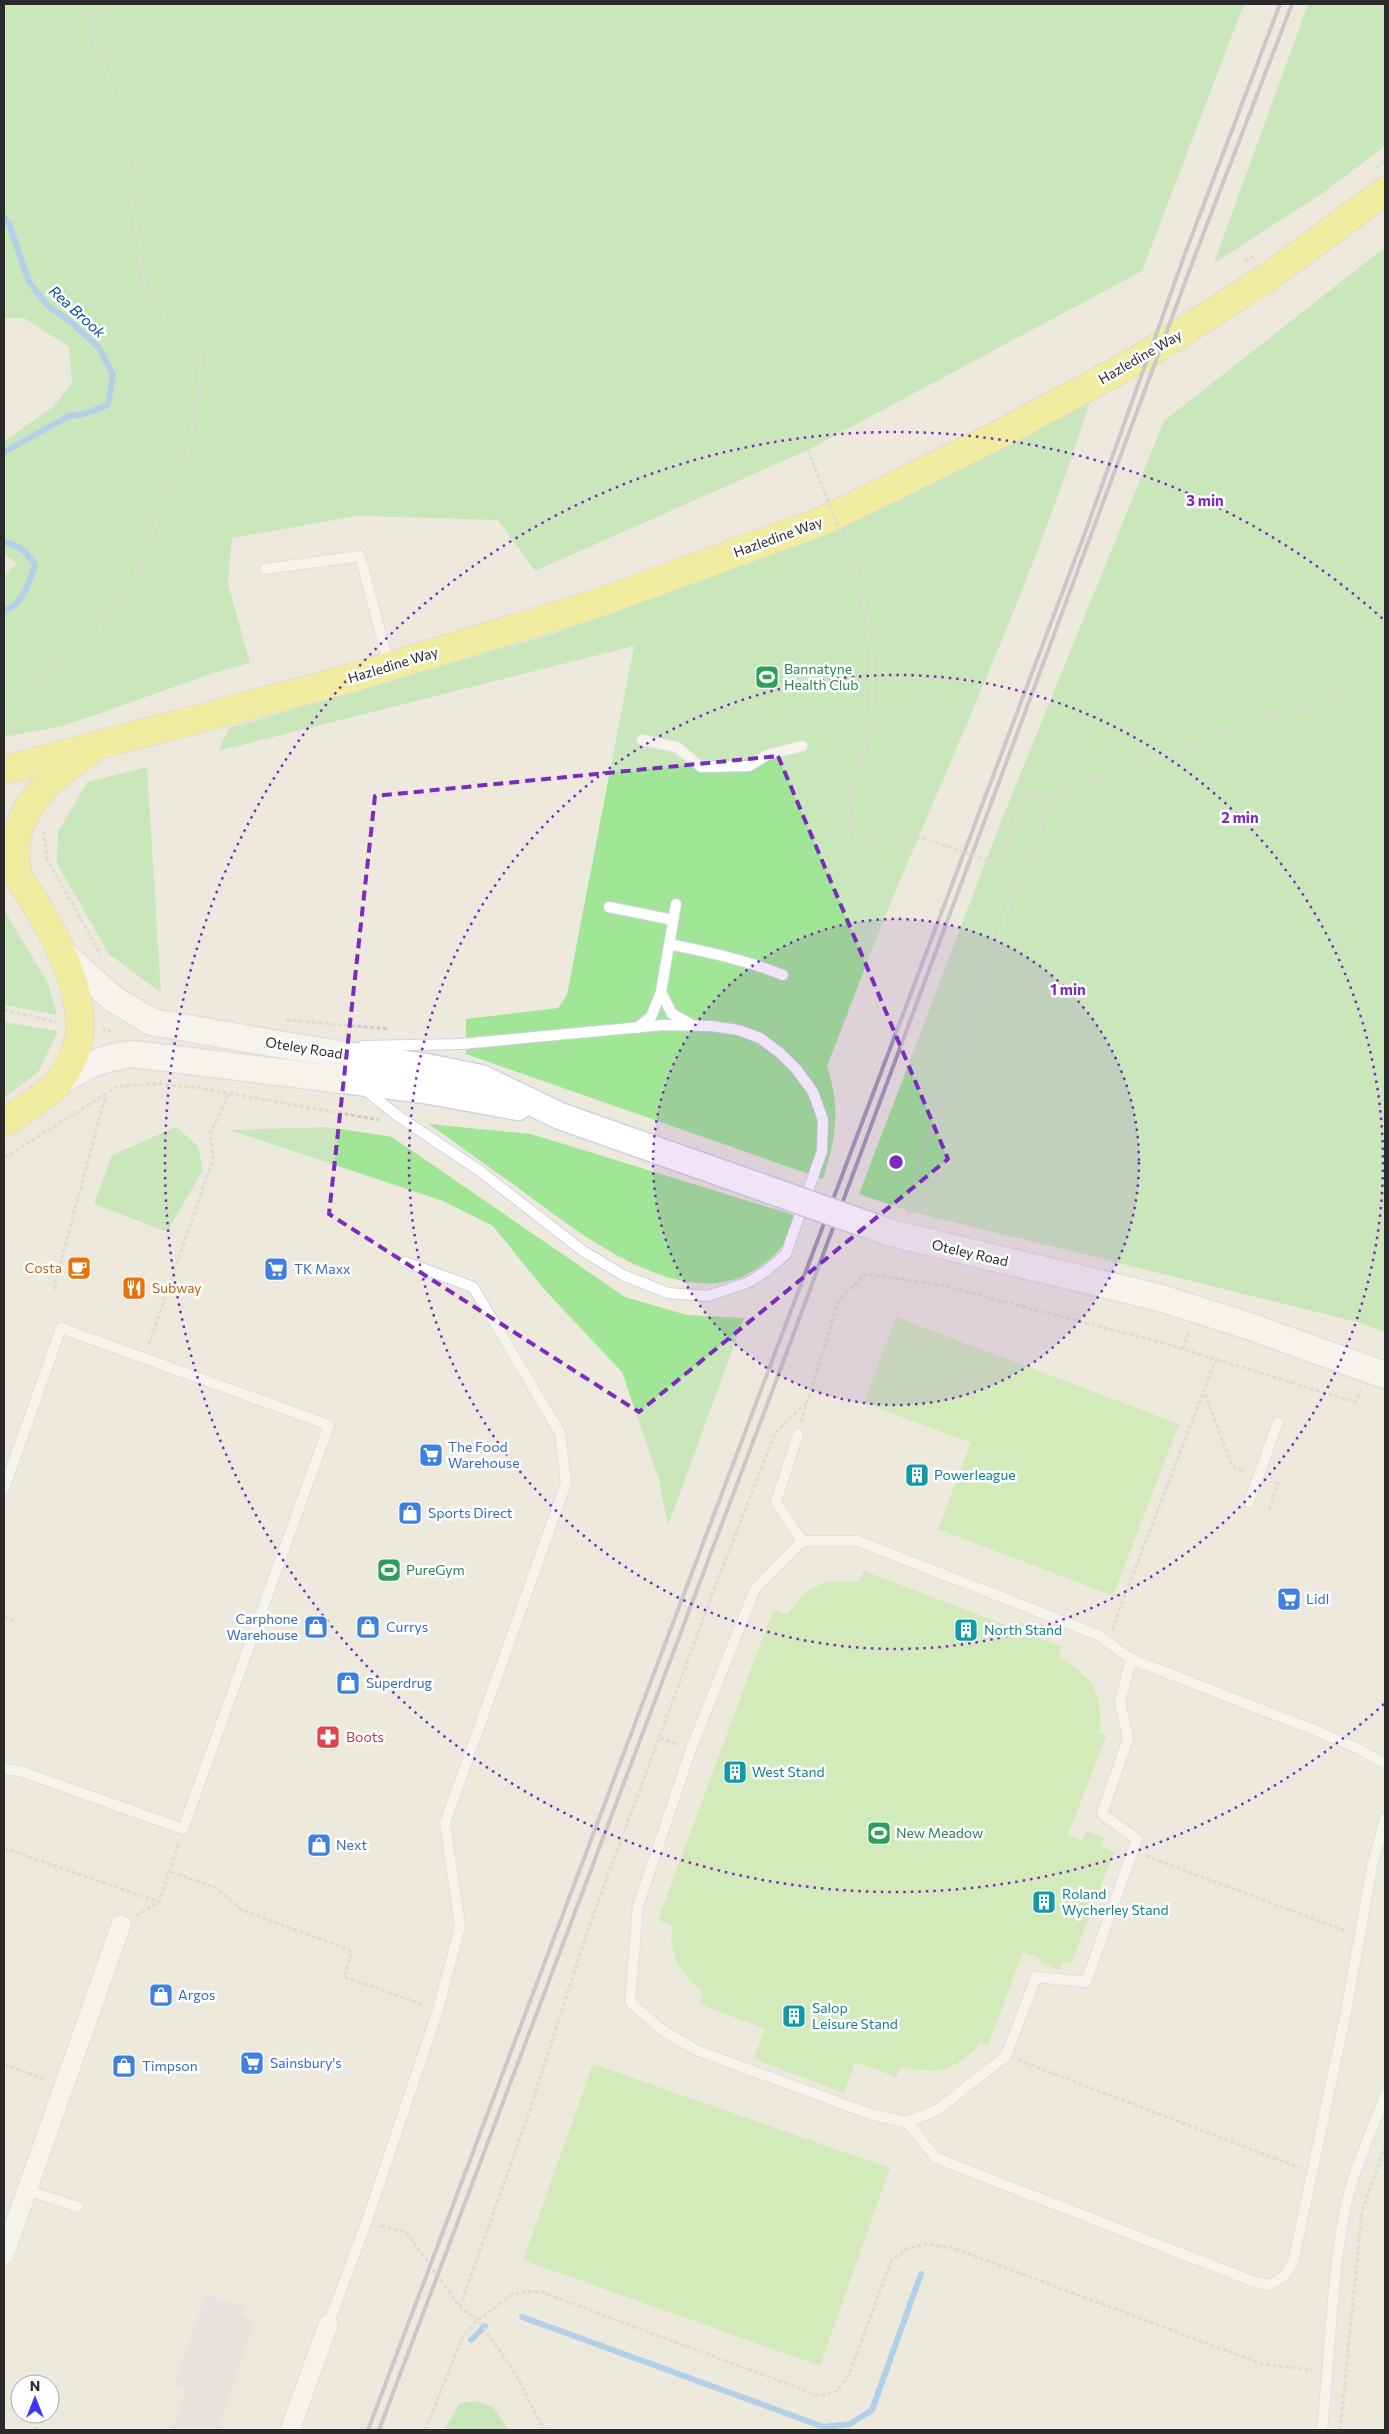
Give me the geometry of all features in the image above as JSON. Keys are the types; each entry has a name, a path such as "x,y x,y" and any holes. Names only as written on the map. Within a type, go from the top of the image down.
{"main road":[{"name":"Hazledine Way","path":"4,770 389,666 595,604 825,520 998,434 1138,360 1267,278 1377,182"},
{"name":"Hazledine Way","path":"10,866 25,813 36,796 78,758 107,742"},
{"path":"4,1123 57,1084 70,1064 77,1045 80,1026 77,1002 62,953 10,866"},
{"name":"Oteley Road","path":"62,953 112,998 152,1022 294,1047 426,1067 481,1078 560,1116 891,1233 1157,1297 1246,1325 1379,1372"},
{"name":"Oteley Road","path":"57,1084 81,1068 101,1059 133,1054 477,1098 560,1116"}],"street":[{"path":"4,2253 121,1925"},
{"path":"290,2430 328,2325"}],"lane":[{"path":"265,569 360,556 389,666"},
{"path":"642,740 677,747 702,766 749,766 767,755 802,746"},
{"path":"636,1028 651,1017 661,992 676,904"},
{"path":"609,907 673,920"},
{"path":"669,944 727,956 756,964 783,975"},
{"path":"661,992 672,1014 694,1026"},
{"path":"294,1047 455,1045 663,1025 738,1030 760,1038 797,1070 812,1092 823,1120 822,1151 786,1254 749,1282 708,1296 668,1294 623,1274 591,1255 480,1171 398,1116 356,1083"},
{"path":"328,2325 366,2223 438,2010 460,1926 445,1824 566,1483 560,1433 473,1287 405,1262"},
{"path":"4,1489 61,1328 330,1426 183,1829 20,1771 4,1769"},
{"path":"1249,1502 1278,1422"},
{"path":"798,1434 776,1502 802,1541"},
{"path":"1131,1659 1120,1702 1128,1738 1102,1814 1137,1839 1086,1982 1036,1977 1006,2056 937,2110 907,2122 873,2115 696,2050 662,2030 630,2002 638,1906 691,1749 755,1589 802,1541 858,1541 1098,1635 1131,1659 1314,1730 1357,1748 1385,1764"},
{"path":"907,2122 936,2158 1252,2281 1270,2285 1284,2276 1293,2263 1346,2012 1372,1867 1385,1818"},
{"path":"1322,2430 1326,2372 1344,2214 1356,2172 1385,2095"},
{"path":"26,2190 78,2207"}],"path":[{"path":"4,696 41,676 96,634 135,576 173,478 188,459 202,355 169,324 145,288 131,190 136,159 91,30 100,4"},
{"path":"1377,182 1385,161"},
{"path":"1240,265 1264,248"},
{"path":"808,450 856,572 869,624 873,694 866,742 852,788 849,813 851,828 863,842 870,844 922,838 999,864 1024,797 1052,797 1262,720 1385,684"},
{"path":"819,495 828,491"},
{"path":"908,1211 920,1160 942,1104 972,1008 1018,880 1052,797"},
{"path":"44,830 47,859 103,959"},
{"path":"4,1010 58,1022"},
{"path":"281,1020 398,1030"},
{"path":"118,1081 118,1086"},
{"path":"4,1158 118,1086 159,1084 229,1093 382,1121"},
{"path":"56,1290 55,1283 106,1093"},
{"path":"144,1358 214,1160 210,1134 229,1093"},
{"path":"460,2307 530,2110 588,1929 718,1580 775,1433 806,1404 839,1300 866,1274 941,1285 1183,1349 1355,1402 1365,1387 1379,1372"},
{"path":"1183,1349 1188,1336"},
{"path":"1107,1641 1205,1393 1216,1359"},
{"path":"1205,1393 1232,1466 1278,1484 1270,1509"},
{"path":"4,1617 14,1620"},
{"path":"121,1925 159,1902 171,1872 183,1829"},
{"path":"4,1848 159,1902"},
{"path":"1146,1855 1349,1932"},
{"path":"171,1872 215,1888 242,1910 352,1951 344,1977 438,2010"},
{"path":"1006,2056 1300,2168"},
{"path":"4,2064 63,2086"},
{"path":"1340,2430 1362,2212 1385,2146"},
{"path":"366,2223 406,2232 460,2307 478,2320 513,2369 544,2430"},
{"path":"424,2430 452,2358 463,2336 478,2320 512,2295 528,2291 544,2292 820,2396 837,2391 849,2376 891,2261 908,2248 927,2244 953,2248 1262,2364 1326,2372"}],"highlighted area":[{"path":"778,756 948,1159 639,1412 329,1214 375,796"}],"shaded area":[{"path":"206,2294 245,2306 242,2316 255,2320 218,2430 172,2430 185,2391 174,2385"}],"green space":[{"path":"4,4 1244,4 1142,271 808,450 535,571 498,520 357,516 232,538 228,584 250,663 214,673 63,726 4,737 4,576 17,563 4,554 4,441 54,406 72,382 69,347 24,318 4,318"},
{"path":"1308,4 1385,4 1385,146 1323,193 1214,263"},
{"path":"1385,247 1385,1332 1357,1322 908,1211 859,1194 1000,824 1164,421"},
{"path":"1090,401 1047,526 999,648 896,890 827,1066 834,1096 835,1123 831,1150 823,1179 466,1054 466,1019 558,1008 567,995 634,646 218,751 229,728 555,633 828,533"},
{"path":"147,767 161,993 109,954 57,864 58,832 87,782"},
{"path":"4,910 47,981 57,1015 4,1005"},
{"path":"4,1022 58,1031 39,1071 4,1098"},
{"path":"429,1124 531,1134 794,1215 791,1228 784,1244 777,1252 759,1267 731,1280 700,1283 669,1278 605,1249"},
{"path":"176,1127 198,1146 203,1170 167,1232 94,1204 112,1155"},
{"path":"328,1127 392,1137 625,1297 687,1315 744,1318 668,1526 659,1480 622,1372 543,1288 493,1226 443,1201 229,1130"},
{"path":"896,1317 1179,1424 1113,1596 938,1529 971,1443 864,1403"},
{"name":"New Meadow","path":"864,1571 1016,1629 1020,1622 1042,1631 1039,1638 1062,1647 1059,1657 1081,1672 1094,1688 1099,1707 1099,1733 1106,1736 1068,1835 1082,1841 1086,1831 1104,1838 1101,1846 1114,1852 1071,1964 1062,1961 1059,1970 1041,1963 1042,1959 1023,1952 988,2045 980,2043 962,2060 945,2069 925,2071 901,2067 896,2077 855,2062 844,2093 754,2059 765,2029 699,2004 703,1992 682,1971 674,1955 672,1925 658,1920 773,1610 787,1615 802,1597 817,1586 836,1581 859,1582"},
{"path":"593,2064 890,2168 820,2366 523,2260"},
{"path":"478,2401 493,2407 509,2430 444,2430 460,2403"}],"waterway":[{"name":"Rea Brook","path":"4,217 9,224 29,282 48,306 71,322 99,348 113,375 108,405 84,414 69,416 4,452"},
{"name":"Rea Brook","path":"4,542 22,550 35,565 21,598 11,608 4,611"},
{"path":"522,2317 824,2427 850,2424 872,2410 921,2274"},
{"path":"471,2340 485,2326"}],"railway":[{"path":"368,2430 1086,530 1186,251 1280,4"},
{"path":"379,2430 773,1389 1196,253 1292,4"}],"place":[{"name":"Bannatyne Health Club","path":"767,677"},
{"name":"Costa","path":"79,1268"},
{"name":"TK Maxx","path":"276,1269"},
{"name":"Subway","path":"134,1288"},
{"name":"The Food Warehouse","path":"431,1455"},
{"name":"Powerleague","path":"917,1475"},
{"name":"Sports Direct","path":"410,1513"},
{"name":"PureGym","path":"389,1570"},
{"name":"Lidl","path":"1289,1599"},
{"name":"Carphone Warehouse","path":"316,1627"},
{"name":"Currys","path":"368,1627"},
{"name":"North Stand","path":"966,1630"},
{"name":"Superdrug","path":"348,1683"},
{"name":"Boots","path":"328,1737"},
{"name":"West Stand","path":"735,1772"},
{"name":"New Meadow","path":"879,1833"},
{"name":"Next","path":"319,1845"},
{"name":"Roland Wycherley Stand","path":"1044,1902"},
{"name":"Argos","path":"161,1995"},
{"name":"Salop Leisure Stand","path":"794,2016"},
{"name":"Sainsbury's","path":"252,2063"},
{"name":"Timpson","path":"124,2066"}]}
